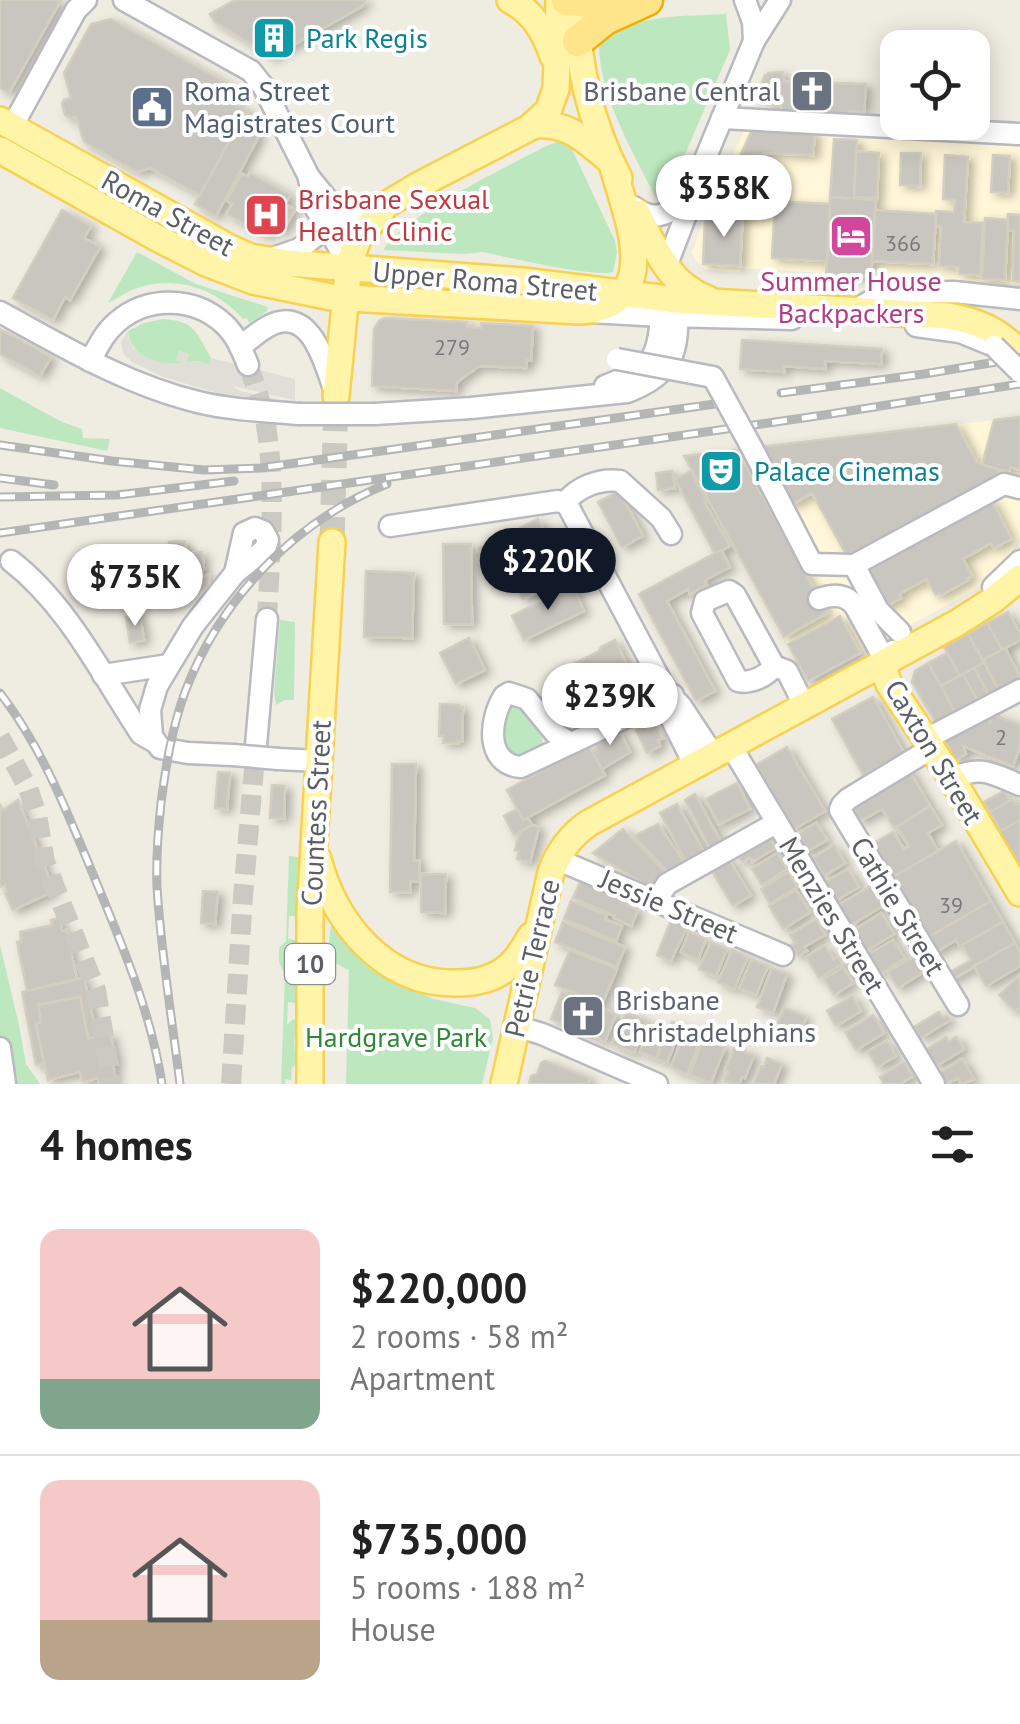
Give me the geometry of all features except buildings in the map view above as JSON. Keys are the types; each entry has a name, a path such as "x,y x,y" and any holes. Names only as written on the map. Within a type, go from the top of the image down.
{"highway":[{"path":"567,0 617,0"},
{"path":"578,42 605,19 647,0"}],"main road":[{"path":"510,0 538,23 556,66"},
{"path":"336,396 348,266 362,233 392,202 534,125 548,111 555,97 559,0"},
{"path":"576,1 578,42 590,109 635,249 633,272 622,294"},
{"path":"534,125 569,129 610,162 634,208 670,296"},
{"name":"Roma Street","path":"4,132 230,248 261,259 348,266"},
{"name":"Roma Street","path":"4,132 157,238 231,274 279,288 344,298"},
{"name":"Upper Roma Street","path":"348,266 735,304 960,318 993,330 1012,349"},
{"name":"Upper Roma Street","path":"344,298 579,311 601,308 622,294"},
{"name":"Countess Street","path":"310,1084 310,912 332,542"},
{"name":"Petrie Terrace","path":"504,1084 556,859 570,839 582,828 979,610 1020,578"},
{"name":"Caxton Street","path":"886,662 888,682 1020,893"},
{"path":"314,844 335,903 360,940 383,960 422,979 458,983 493,976 513,962 539,925"}],"street":[{"path":"4,132 76,10 86,0"},
{"path":"124,0 251,71 309,177 347,218"},
{"path":"745,0 753,22 754,42"},
{"path":"0,312 90,362 166,393 230,408 299,414 375,414 627,392 659,376 672,358 676,340 670,296 691,193 754,42 780,0"},
{"path":"722,118 1020,134"},
{"path":"309,177 314,204 348,266"},
{"path":"634,208 643,214 662,215 691,193"},
{"path":"261,259 295,252 327,228 392,202"},
{"name":"Upper Roma Street","path":"854,310 884,293 954,292 1020,299"},
{"name":"Upper Roma Street","path":"579,311 670,296 792,318 939,328 1012,349 1020,372"},
{"path":"90,362 114,324 140,307 165,302 212,315 226,326 244,356 270,325 299,325 320,348 336,396"},
{"path":"617,359 713,377 812,564 854,565 1004,484 1020,488"},
{"path":"390,526 565,503 578,490 605,481 620,481 660,518 671,534"},
{"name":"Menzies Street","path":"565,503 668,694 713,756 776,823 934,1084"},
{"name":"Petrie Terrace","path":"886,662 899,646 988,591 1020,560"},
{"path":"10,561 48,594 66,617 141,734 168,751 319,761"},
{"path":"854,565 878,610 900,632"},
{"path":"156,742 150,719 152,701 169,665 236,573"},
{"path":"820,599 838,596 852,602 886,662"},
{"path":"256,745 267,619"},
{"path":"103,675 169,665"},
{"path":"774,666 788,671 805,707"},
{"path":"929,744 1020,690"},
{"path":"570,743 668,694"},
{"name":"Cathie Street","path":"929,744 840,807 958,1005"},
{"path":"952,780 964,772 978,770 1020,786"},
{"path":"656,901 667,884 776,823"},
{"name":"Jessie Street","path":"556,859 782,955"},
{"path":"516,1026 542,1034 616,1076 657,1084"},
{"path":"0,1048 6,1084"}],"shaded area":[{"path":"744,131 1020,147 1020,285 705,269 692,253"},
{"path":"128,331 133,348 155,360 181,363 176,360 178,351 189,354 188,362 207,364 211,358 295,379 295,400 232,386 294,403 218,393 163,377 132,362 123,353 121,342"},
{"path":"1020,417 1020,538 1008,558 973,591 808,681 684,456"}],"green space":[{"path":"726,14 730,50 667,196 660,200 611,103 599,45 612,34 642,21"},
{"path":"560,141 571,147 615,241 613,272 570,270 482,252 384,250 410,223 432,208"},
{"path":"137,252 196,284 268,307 266,312 249,323 211,294 172,283 139,287 108,303"},
{"path":"163,319 182,322 193,330 211,358 208,364 187,362 189,354 179,351 176,360 182,363 155,361 134,347 128,331"},
{"path":"0,388 82,429 83,438 110,439 107,451 0,428"},
{"path":"280,620 295,622 294,700 276,705 274,692"},
{"path":"517,705 536,722 542,746 516,758 507,755 500,727 510,706"},
{"path":"289,856 298,857 296,916 289,916 288,939 302,941 303,949 295,957 301,966 295,973 300,981 295,989 298,1000 288,1002 287,1025 293,1019 297,1023 296,1063 291,1080 285,1079 285,1084 281,1084 285,975 279,962 279,948 286,941"},
{"name":"Hardgrave Park","path":"334,925 358,958 383,977 434,999 475,1008 490,1019 493,1039 482,1084 346,1084 349,970 335,962 330,953"},
{"path":"0,945 26,1064 40,1084 0,1084"}],"tunnel":[{"path":"248,365 264,415 270,455 272,526 267,619"},
{"path":"332,542 336,396"},
{"path":"0,737 28,788 45,862 96,990 112,1084"},
{"path":"231,1084 256,745"}],"railway":[{"path":"781,393 1020,358"},
{"path":"0,533 1020,384"},
{"path":"0,445 204,470 260,468 715,404"},
{"path":"0,478 54,485"},
{"path":"0,497 117,495 234,481"},
{"path":"180,1084 161,936 157,866 165,775 185,692 218,625 265,567 322,519 387,484"},
{"path":"0,693 42,759 85,855 134,979 151,1031 162,1084"}],"place":[{"name":"Park Regis","path":"274,38"},
{"name":"Brisbane Central","path":"812,91"},
{"name":"Roma Street Magistrates Court","path":"152,107"},
{"name":"Brisbane Sexual Health Clinic","path":"266,215"},
{"name":"Summer House Backpackers","path":"851,236"},
{"name":"Palace Cinemas","path":"721,471"},
{"name":"Brisbane Christadelphians","path":"583,1016"}]}
